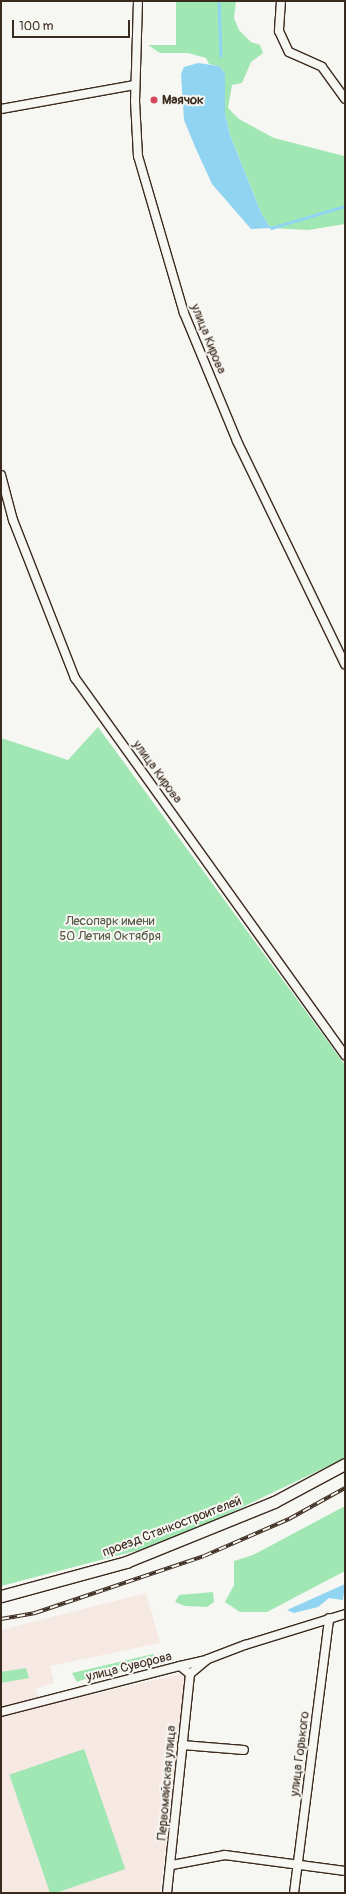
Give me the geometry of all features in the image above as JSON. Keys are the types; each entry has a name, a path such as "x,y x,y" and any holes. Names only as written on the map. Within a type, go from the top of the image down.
{"main road":[{"name":"проезд Станкостроителей","path":"1,1596 126,1562 274,1502 345,1464"}],"street":[{"name":"улица Кирова","path":"138,1 135,85 138,156 184,313 237,441 345,664"},
{"path":"281,1 279,31 289,52 322,67 345,99"},
{"path":"1,109 135,85"},
{"name":"улица Кирова","path":"1,475 14,520 75,678 345,1055"},
{"path":"180,1666 208,1659 328,1618 345,1614"},
{"name":"улица Горького","path":"294,1893 328,1618"},
{"path":"190,1674 208,1659"},
{"name":"улица Суворова","path":"1,1712 180,1666 190,1674"},
{"name":"Первомайская улица","path":"166,1892 172,1865 182,1745 190,1674"},
{"path":"182,1745 244,1750"},
{"path":"172,1865 225,1855 345,1871"}],"shaded area":[{"path":"146,1593 160,1643 50,1666 54,1683 36,1688 39,1698 1,1707 1,1630"},
{"path":"180,1674 186,1680 186,1700 160,1892 1,1893 1,1716"}],"green space":[{"path":"176,1 236,1 234,18 239,30 251,42 260,45 263,53 251,62 242,83 232,85 228,108 239,119 274,138 344,156 345,224 308,230 271,228 262,215 230,135 225,114 225,73 219,66 209,64 206,58 188,53 160,53 148,45 176,45"},
{"name":"Лесопарк имени 50 Летия Октября","path":"98,727 345,1065 345,1458 207,1524 139,1550 1,1586 1,738 68,760"},
{"path":"345,1506 345,1571 267,1612 240,1612 225,1602 234,1585 234,1561 253,1555"},
{"path":"213,1592 214,1602 207,1607 185,1606 175,1602 179,1595"},
{"path":"153,1654 157,1656 155,1660 115,1673 103,1672 77,1682 72,1673"},
{"path":"26,1668 29,1678 1,1683 1,1672"},
{"path":"84,1749 125,1869 56,1893 50,1893 9,1775"}],"water":[{"path":"198,63 219,66 225,73 225,114 230,135 262,215 271,228 251,229 212,184 196,149 184,120 181,74 184,67"},
{"path":"345,1584 343,1600 329,1598 318,1607 294,1613 287,1610"}],"waterway":[{"path":"219,1 221,56"},
{"path":"271,228 345,206"}],"railway":[{"path":"1,1619 35,1613 204,1556 289,1519 345,1488"}],"place":[{"name":"Маячок","path":"154,100"}]}
